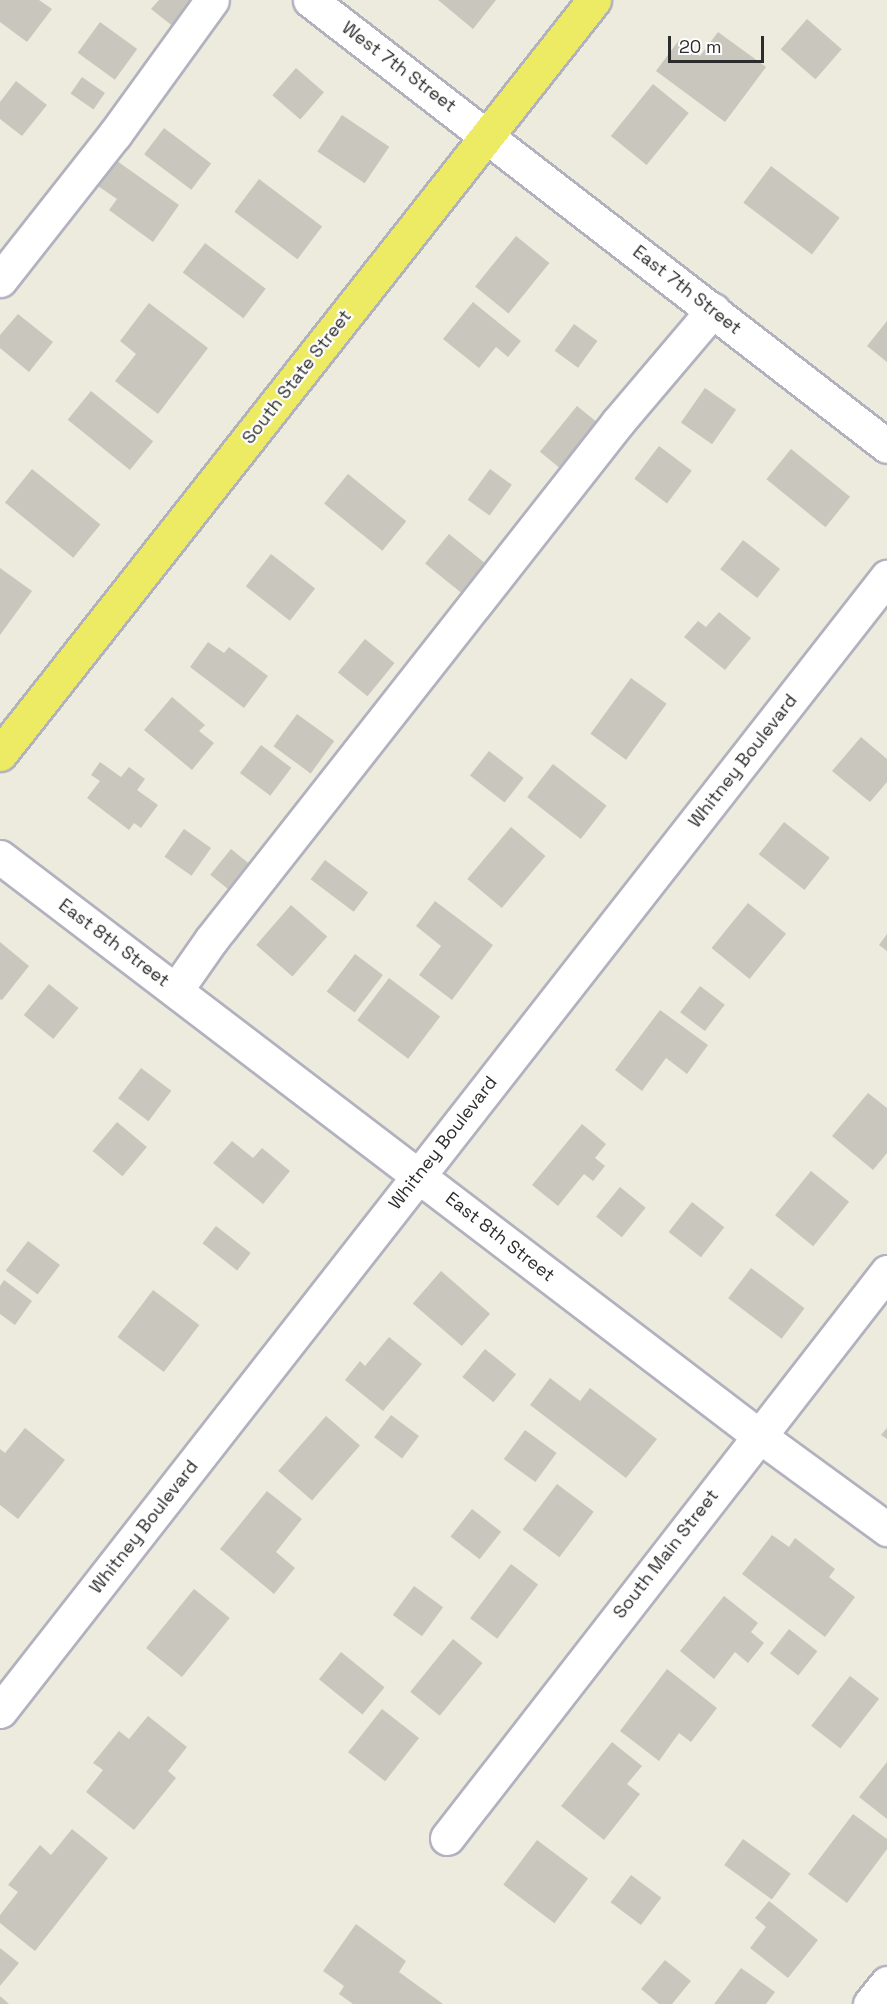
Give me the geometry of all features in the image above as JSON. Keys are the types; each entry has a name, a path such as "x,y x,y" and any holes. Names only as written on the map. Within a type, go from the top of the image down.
{"main road":[{"name":"South State Street","path":"0,754 594,0"}],"street":[{"path":"0,280 115,135 212,0"},
{"name":"West 7th Street","path":"310,0 488,135"},
{"name":"East 7th Street","path":"488,135 887,446"},
{"path":"176,990 211,940 610,431 713,310"},
{"name":"Whitney Boulevard","path":"0,1711 887,577"},
{"name":"East 8th Street","path":"0,857 419,1174 758,1435 887,1529"},
{"name":"South Main Street","path":"447,1838 758,1435 887,1272"},
{"path":"870,2004 887,1983"}],"building":[{"path":"0,0 39,0 52,9 27,42 0,22"},
{"path":"159,0 196,0 179,31 151,9"},
{"path":"438,0 496,0 473,29"},
{"path":"807,19 842,49 815,79 781,49"},
{"path":"100,22 137,49 115,80 78,53"},
{"path":"718,32 766,67 725,122 656,71 679,40 700,56"},
{"path":"296,68 324,92 300,119 272,95"},
{"path":"82,77 105,93 93,109 71,93"},
{"path":"16,81 47,105 22,136 0,119 0,102"},
{"path":"653,84 689,113 647,165 611,136"},
{"path":"342,115 389,147 365,183 317,151"},
{"path":"164,128 211,164 191,190 144,154"},
{"path":"110,156 179,205 153,242 109,210 117,199 92,182"},
{"path":"771,166 840,218 812,254 743,203"},
{"path":"259,179 322,227 297,259 234,212"},
{"path":"516,236 549,263 509,314 475,287"},
{"path":"205,243 266,289 243,318 183,273"},
{"path":"473,302 521,341 508,357 496,347 479,368 443,339"},
{"path":"149,303 208,348 158,414 115,381 136,354 120,341"},
{"path":"18,314 53,342 29,372 0,348 0,335"},
{"path":"887,321 887,362 867,346"},
{"path":"574,324 597,341 578,368 555,351"},
{"path":"705,388 736,410 712,444 681,422"},
{"path":"91,391 153,441 130,470 68,420"},
{"path":"577,406 604,428 567,474 540,452"},
{"path":"659,446 692,471 667,503 634,479"},
{"path":"791,449 850,497 826,527 766,479"},
{"path":"32,469 100,524 73,558 5,502"},
{"path":"490,469 512,485 490,516 468,500"},
{"path":"348,474 406,521 382,551 324,504"},
{"path":"449,534 485,563 461,592 425,564"},
{"path":"743,540 780,569 757,598 720,569"},
{"path":"271,554 315,588 290,621 246,586"},
{"path":"0,568 32,591 0,635"},
{"path":"719,612 751,638 725,670 684,637 698,621 706,627"},
{"path":"365,639 395,663 367,696 338,672"},
{"path":"208,642 224,653 229,647 268,676 244,708 190,667"},
{"path":"631,678 667,704 626,760 590,734"},
{"path":"172,697 205,725 199,731 214,743 192,770 144,730"},
{"path":"297,714 334,741 311,773 273,746"},
{"path":"861,737 887,759 887,782 870,802 832,771"},
{"path":"261,745 291,768 270,796 240,773"},
{"path":"489,751 524,778 505,803 470,775"},
{"path":"100,762 121,777 129,767 145,779 137,790 158,805 141,828 134,823 129,830 87,798 100,781 91,775"},
{"path":"553,764 607,806 581,839 527,797"},
{"path":"784,822 830,858 804,890 759,854"},
{"path":"511,827 545,856 502,908 467,879"},
{"path":"184,829 211,848 192,876 164,857"},
{"path":"231,849 259,872 238,897 210,875"},
{"path":"325,860 368,892 354,912 311,879"},
{"path":"435,901 493,945 452,1000 419,975 441,946 416,926"},
{"path":"748,903 786,934 750,979 711,948"},
{"path":"291,905 327,936 292,976 256,945"},
{"path":"887,934 887,951 879,945"},
{"path":"0,942 29,966 2,1000 0,999"},
{"path":"355,954 383,975 355,1013 327,992"},
{"path":"389,978 440,1017 408,1059 357,1020"},
{"path":"49,984 79,1008 53,1039 24,1015"},
{"path":"700,986 725,1005 705,1031 680,1012"},
{"path":"660,1010 708,1045 687,1074 666,1058 642,1091 615,1070"},
{"path":"141,1068 171,1091 148,1121 118,1098"},
{"path":"868,1093 887,1108 887,1153 873,1170 832,1136"},
{"path":"117,1122 147,1147 122,1176 93,1151"},
{"path":"582,1124 606,1144 595,1158 605,1166 593,1181 584,1174 558,1206 532,1185"},
{"path":"232,1141 253,1158 262,1148 290,1171 263,1204 213,1163"},
{"path":"811,1171 849,1202 813,1246 775,1215"},
{"path":"620,1187 646,1208 622,1237 596,1217"},
{"path":"692,1202 724,1227 701,1257 669,1232"},
{"path":"216,1226 251,1253 237,1270 202,1243"},
{"path":"28,1241 60,1265 38,1295 6,1271"},
{"path":"751,1268 805,1308 782,1339 728,1298"},
{"path":"441,1271 490,1314 462,1346 413,1303"},
{"path":"4,1280 32,1301 15,1325 0,1314 0,1286"},
{"path":"153,1290 199,1325 164,1372 117,1337"},
{"path":"389,1337 422,1364 383,1411 345,1380 360,1361 365,1366"},
{"path":"485,1349 516,1374 493,1402 462,1377"},
{"path":"550,1378 580,1401 590,1388 657,1439 626,1478 530,1405"},
{"path":"391,1415 419,1436 402,1458 374,1437"},
{"path":"326,1416 360,1446 312,1501 278,1471"},
{"path":"25,1428 65,1460 18,1519 0,1505 0,1449 5,1453"},
{"path":"887,1428 887,1439 881,1435"},
{"path":"525,1430 557,1453 535,1482 504,1459"},
{"path":"557,1484 594,1512 559,1557 523,1530"},
{"path":"267,1491 302,1519 276,1552 295,1568 274,1594 220,1549"},
{"path":"472,1509 501,1532 480,1559 450,1537"},
{"path":"772,1535 789,1547 795,1538 835,1569 829,1577 855,1597 825,1637 742,1574"},
{"path":"511,1564 538,1584 497,1639 470,1618"},
{"path":"414,1586 443,1607 422,1636 393,1615"},
{"path":"194,1589 230,1618 182,1677 146,1648"},
{"path":"724,1596 758,1623 751,1632 764,1643 748,1663 735,1652 714,1679 680,1651"},
{"path":"789,1629 817,1651 798,1676 770,1653"},
{"path":"453,1639 483,1663 440,1716 410,1692"},
{"path":"341,1652 385,1687 362,1714 319,1679"},
{"path":"667,1669 717,1708 691,1742 679,1733 659,1761 620,1731"},
{"path":"850,1676 879,1699 840,1748 811,1726"},
{"path":"382,1709 419,1738 385,1781 348,1752"},
{"path":"148,1716 187,1747 168,1771 176,1778 134,1830 86,1792 103,1770 93,1763 119,1731 129,1739"},
{"path":"612,1742 642,1766 627,1784 640,1794 604,1840 561,1806"},
{"path":"887,1762 887,1819 859,1797"},
{"path":"853,1814 887,1839 887,1849 847,1903 808,1874"},
{"path":"72,1829 108,1858 35,1951 0,1923 0,1915 18,1892 8,1885 40,1845 51,1855"},
{"path":"743,1839 791,1874 772,1900 724,1865"},
{"path":"537,1840 588,1879 554,1923 503,1885"},
{"path":"631,1875 661,1898 641,1925 611,1902"},
{"path":"769,1901 818,1940 788,1978 750,1948 766,1927 755,1918"},
{"path":"356,1924 406,1961 399,1972 443,2004 353,2004 339,1994 344,1986 323,1971"},
{"path":"0,1948 19,1963 0,1986"},
{"path":"665,1960 691,1981 672,2004 659,2004 641,1989"},
{"path":"741,1968 775,1992 766,2004 714,2004"},
{"path":"0,1996 9,2004 0,2004"}]}
